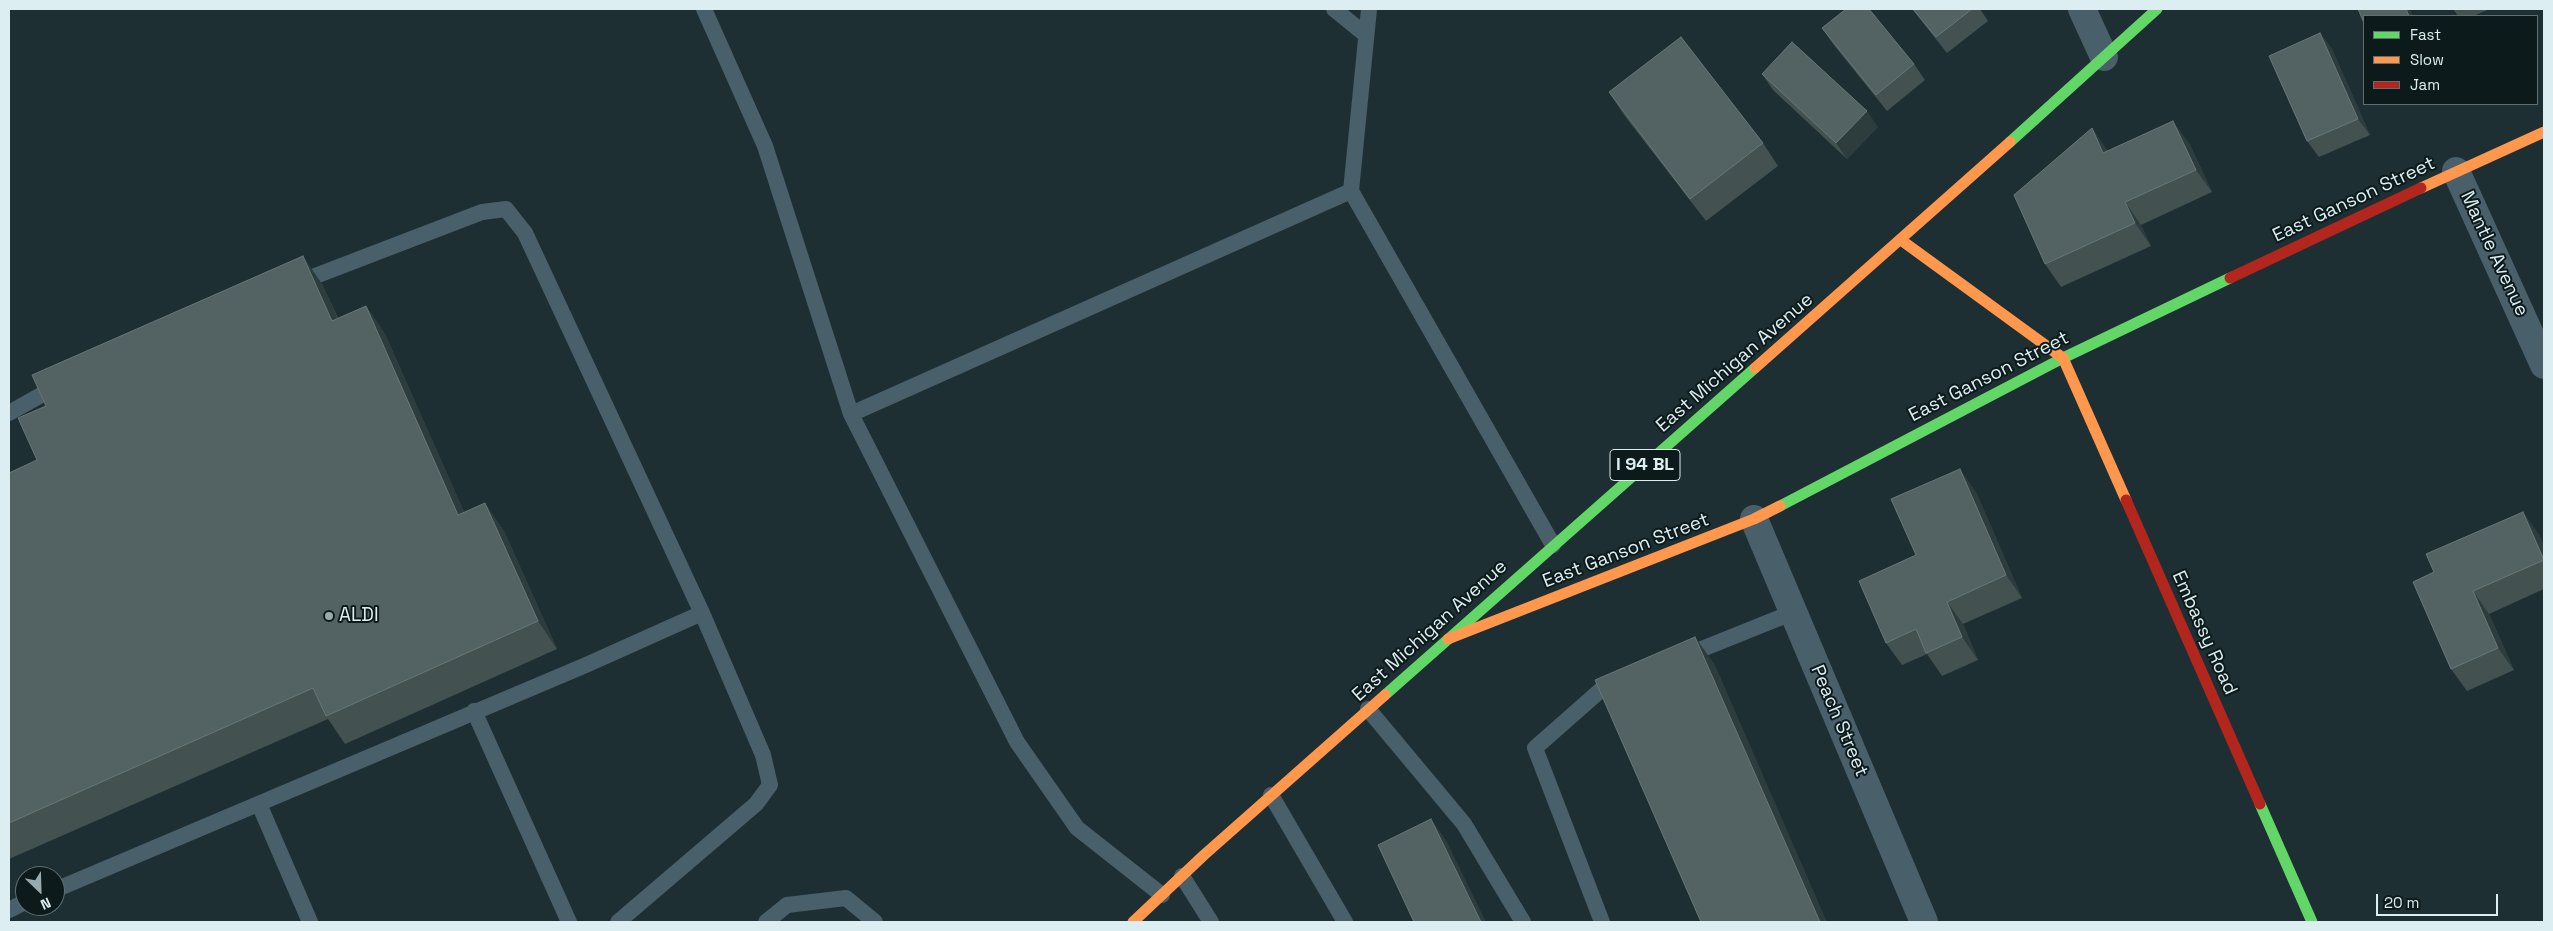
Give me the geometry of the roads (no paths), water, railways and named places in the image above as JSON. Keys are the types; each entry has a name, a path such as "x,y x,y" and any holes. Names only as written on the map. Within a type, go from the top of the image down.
{"street":[{"path":"2082,9 2104,57"},
{"name":"East Michigan Avenue","path":"1133,922 1271,795 1901,240 2157,9"},
{"name":"East Ganson Street","path":"1445,641 1754,519 2064,358 2456,171 2544,132"},
{"name":"Mantle Avenue","path":"2456,171 2544,365"},
{"path":"1901,240 2064,358"},
{"name":"Embassy Road","path":"2064,358 2312,922"},
{"name":"Peach Street","path":"1754,519 1924,922"}],"lane":[{"path":"704,9 765,146 851,414 1017,742 1077,828 1162,895"},
{"path":"1334,9 1366,35"},
{"path":"1369,9 1351,191 1553,545"},
{"path":"851,414 1351,191"},
{"path":"283,289 482,212 506,209 525,233 702,613 763,754 770,785 756,804 618,922"},
{"path":"9,413 77,376"},
{"path":"1667,663 1794,612"},
{"path":"65,886 702,613"},
{"path":"1602,922 1535,748 1603,688 1630,677"},
{"path":"1368,709 1464,824 1523,922"},
{"path":"474,711 569,922"},
{"path":"1271,795 1345,922"},
{"path":"258,804 310,922"},
{"path":"1182,876 1211,922"},
{"path":"766,922 787,905 846,898 876,922"}],"place":[{"name":"ALDI","path":"329,616"}]}
